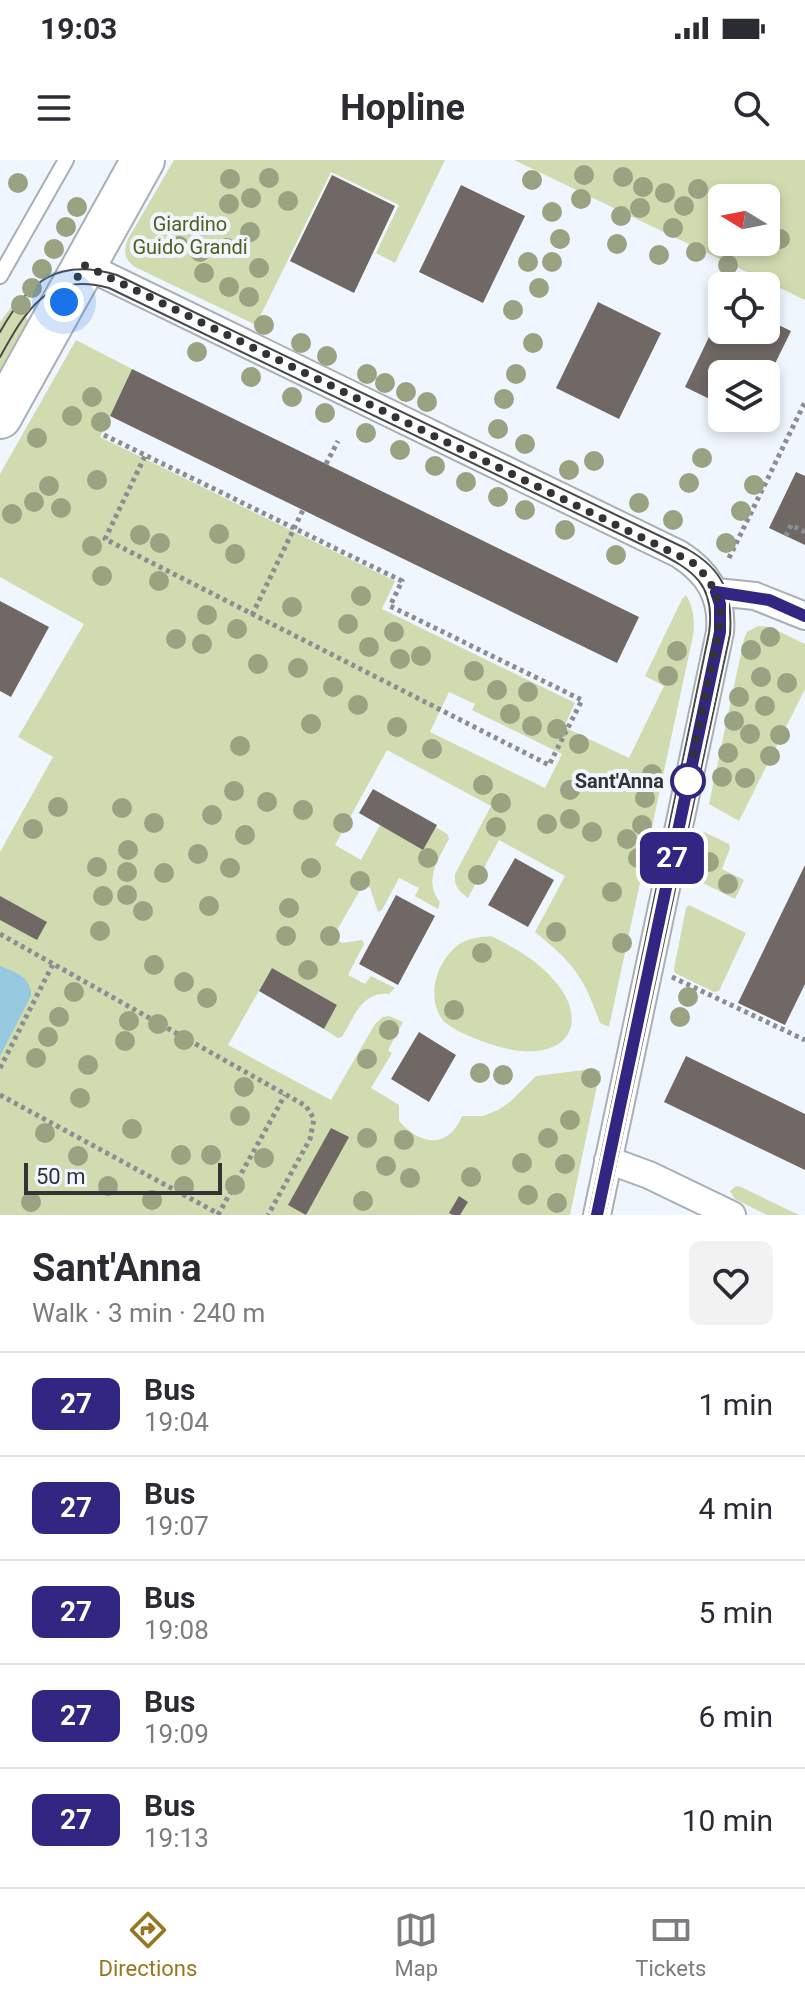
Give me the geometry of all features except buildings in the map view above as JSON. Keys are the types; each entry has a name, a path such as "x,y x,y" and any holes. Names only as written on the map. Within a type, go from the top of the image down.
{"main road":[{"path":"3,404 143,160"}],"street":[{"path":"84,265 679,554 701,570 716,592 721,618 718,643 597,1215"},
{"path":"716,592 769,600 805,616"},
{"path":"608,1160 649,1175 732,1215"}],"lane":[{"path":"0,276 66,160"}],"path":[{"path":"729,558 805,402"},
{"path":"104,435 402,581 390,606 582,700 549,765 105,539 145,456"},
{"path":"326,464 338,441"},
{"path":"252,615 303,510"},
{"path":"786,536 791,525 805,532"},
{"path":"0,934 306,1106 314,1119 310,1139 268,1215"},
{"path":"0,1068 53,964"},
{"path":"667,975 805,1040"},
{"path":"0,1095 218,1214 285,1095"}],"green space":[{"name":"Giardino Guido Grandi","path":"174,160 445,160 395,263 376,253 399,205 331,172 256,325 135,267 127,258 128,239"},
{"path":"514,160 805,160 805,300 780,288 780,272 747,272 714,256 780,256 780,184 708,184 708,253"},
{"path":"17,299 29,323 0,377 0,322"},
{"path":"76,340 132,369 100,437 395,581 382,609 575,703 564,727 629,758 664,686 645,676 686,595 693,615 693,636 609,1027 600,1023 576,972 535,932 565,876 499,840 468,898 457,888 455,874 491,806 387,750 335,845 361,860 380,825 423,849 436,827 449,839 432,878 440,902 438,909 415,896 419,888 399,878 378,912 370,888 363,885 333,937 342,943 362,940 364,944 348,975 365,984 371,976 395,988 389,994 380,994 365,1001 342,1037 338,1038 324,1029 337,1005 272,968 228,1045 331,1100 375,1024 389,1016 403,1022 388,1050 392,1053 371,1088 399,1105 399,1121 407,1129 424,1139 433,1140 449,1134 462,1116 483,1116 498,1110 536,1076 592,1069 600,1071 570,1215 0,1215 0,852 53,757 18,737 84,624 0,577 0,474","holes":["449,692 475,704 472,710 562,754 545,788 430,732"]},
{"path":"758,626 770,627 805,644 805,689 739,821 709,804 744,639 747,632"},
{"path":"704,832 729,844 722,869 744,880 735,899 693,878"},
{"path":"689,905 746,933 719,991 714,992 675,973"},
{"path":"491,936 538,965 563,992 570,1006 570,1030 554,1046 539,1051 502,1048 467,1035 442,1019 434,988 440,967 464,941"},
{"path":"736,1186 799,1215 767,1215 735,1199 730,1191"}],"water":[{"path":"0,966 26,980 31,996 0,1056"}],"tram line":[{"path":"0,332 22,299 46,278 77,269 117,275 687,549 717,574 730,607 730,634 605,1215"},
{"path":"0,357 19,324 41,298 70,285 109,288 653,550 680,565 699,581 709,602 709,633 589,1215"}],"bus line":[{"name":"27","path":"597,1215 720,632 720,604 716,592 769,600 805,616"}],"place":[{"name":"Sant'Anna","path":"688,781"}],"route":[{"path":"64,302 84,265 692,562 716,592 721,618 688,781"}]}
